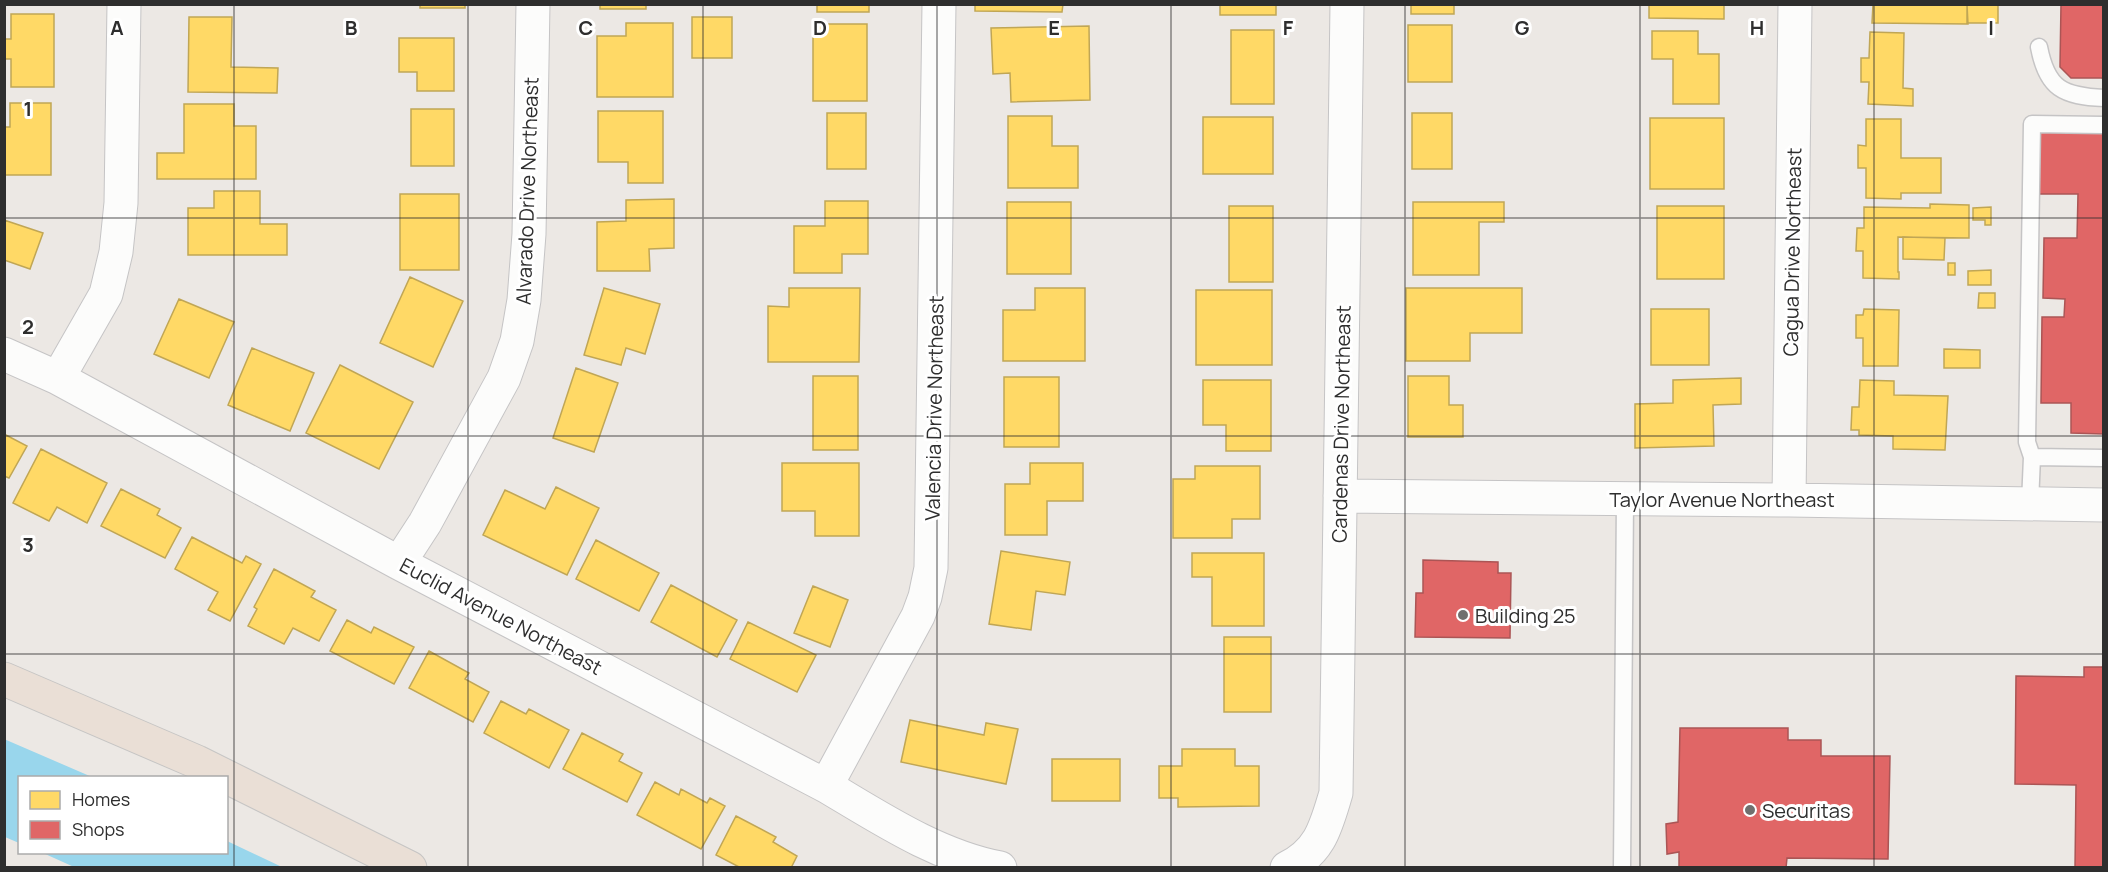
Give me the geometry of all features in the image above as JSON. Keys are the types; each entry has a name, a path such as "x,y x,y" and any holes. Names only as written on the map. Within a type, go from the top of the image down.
{"highway":[{"path":"4,679 225,776"},
{"path":"228,777 410,867"}],"street":[{"path":"58,378 106,294 116,252 121,203 124,4"},
{"name":"Alvarado Drive Northeast","path":"399,563 425,523 499,388 517,341 524,300 529,234 533,4"},
{"name":"Valencia Drive Northeast","path":"826,786 918,616 931,568 939,4"},
{"name":"Cardenas Drive Northeast","path":"1303,859 1329,819 1336,793 1347,4"},
{"name":"Cagua Drive Northeast","path":"1789,500 1795,4"},
{"name":"Euclid Avenue Northeast","path":"4,354 58,378 399,563 826,786 893,825 940,849 1000,867"},
{"name":"Taylor Avenue Northeast","path":"1340,496 2103,505"}],"lane":[{"path":"2039,47 2043,68 2051,80 2063,91 2103,98"},
{"path":"2030,503 2032,457 2028,442 2032,124 2103,125"},
{"path":"2032,457 2103,458"},
{"path":"1622,867 1624,499"}],"water":[{"path":"4,739 90,776 18,776 18,843 5,837"},
{"path":"228,841 282,867 74,867 45,854 228,854"}],"building: Homes":[{"path":"420,4 465,4 465,8 420,8"},
{"path":"600,4 646,4 646,9 600,9"},
{"path":"817,4 869,4 869,12 817,12"},
{"path":"975,4 1063,4 1062,12 975,11"},
{"path":"1220,4 1276,4 1276,15 1220,15"},
{"path":"1411,4 1454,4 1454,14 1411,14"},
{"path":"1649,4 1724,4 1724,19 1649,18"},
{"path":"1873,4 1967,4 1968,24 1872,23"},
{"path":"1967,4 1998,4 1998,23 1967,23"},
{"path":"11,14 54,14 54,87 11,87 11,59 4,59 4,39 11,39"},
{"path":"189,17 232,17 231,67 278,68 277,93 188,92"},
{"path":"692,17 732,17 732,58 692,58"},
{"path":"626,23 673,23 673,97 597,97 597,36 626,36"},
{"path":"813,24 867,24 867,101 813,101"},
{"path":"1408,25 1452,25 1452,82 1408,82"},
{"path":"1089,26 1090,100 1011,102 1010,73 993,74 991,28"},
{"path":"1231,30 1274,30 1274,104 1231,104"},
{"path":"1652,31 1698,31 1698,54 1719,54 1719,104 1673,104 1673,59 1652,59"},
{"path":"1870,32 1904,33 1903,88 1913,89 1913,106 1868,104 1869,82 1861,82 1861,58 1869,58"},
{"path":"399,38 454,38 454,91 417,91 417,72 399,72"},
{"path":"10,103 51,103 51,175 4,175 4,127 10,127"},
{"path":"184,104 234,104 234,126 256,126 256,179 157,179 157,153 184,153"},
{"path":"411,109 454,109 454,166 411,166"},
{"path":"598,111 663,111 663,183 628,183 628,162 598,162"},
{"path":"827,113 866,113 866,169 827,169"},
{"path":"1412,113 1452,113 1452,169 1412,169"},
{"path":"1008,116 1052,116 1052,146 1078,146 1078,188 1008,188"},
{"path":"1203,117 1273,117 1273,174 1203,174"},
{"path":"1650,118 1724,118 1724,189 1650,189"},
{"path":"1866,119 1901,119 1901,158 1941,158 1941,193 1901,193 1901,199 1866,198 1866,168 1858,168 1858,145 1866,146"},
{"path":"214,191 260,191 260,224 287,224 287,255 188,255 188,208 214,208"},
{"path":"400,194 459,194 459,270 400,270"},
{"path":"674,199 674,248 649,249 650,271 597,271 597,222 626,221 626,200"},
{"path":"825,201 868,201 868,254 842,254 842,273 794,273 794,226 825,226"},
{"path":"1007,202 1071,202 1071,274 1007,274"},
{"path":"1413,202 1504,202 1504,222 1479,222 1479,275 1413,275"},
{"path":"1930,204 1969,205 1969,238 1898,237 1899,279 1863,278 1863,251 1856,251 1857,228 1864,228 1864,207 1930,208"},
{"path":"1229,206 1273,206 1273,282 1229,282"},
{"path":"1657,206 1724,206 1724,279 1657,279"},
{"path":"1991,207 1991,225 1985,225 1985,220 1973,220 1973,208"},
{"path":"4,220 43,233 30,269 4,260"},
{"path":"1903,237 1945,238 1944,260 1903,259"},
{"path":"1948,263 1955,263 1955,275 1948,275"},
{"path":"1991,270 1991,285 1968,285 1968,271"},
{"path":"410,277 463,301 433,367 380,343"},
{"path":"604,288 660,304 645,354 626,348 621,365 584,355"},
{"path":"789,288 860,288 859,362 768,362 768,306 789,307"},
{"path":"1035,288 1085,288 1085,361 1003,361 1003,310 1035,310"},
{"path":"1406,288 1522,288 1522,333 1470,333 1470,361 1406,361"},
{"path":"1196,290 1272,290 1272,365 1196,365"},
{"path":"1979,293 1995,293 1995,308 1978,308"},
{"path":"179,299 234,322 209,378 154,354"},
{"path":"1651,309 1709,309 1709,365 1651,365"},
{"path":"1864,309 1899,310 1898,366 1863,366 1863,338 1856,338 1856,315 1863,315"},
{"path":"252,348 314,373 290,431 228,405"},
{"path":"1944,349 1980,350 1980,368 1944,368"},
{"path":"340,365 413,402 379,469 306,433"},
{"path":"576,368 618,383 594,452 553,438"},
{"path":"813,376 858,376 858,450 813,450"},
{"path":"1408,376 1449,376 1449,405 1463,405 1463,437 1408,437"},
{"path":"1004,377 1059,377 1059,447 1004,447"},
{"path":"1741,378 1741,404 1713,405 1714,446 1635,448 1635,404 1673,403 1673,380"},
{"path":"1203,380 1271,380 1271,451 1226,451 1226,425 1203,425"},
{"path":"1860,380 1894,381 1894,395 1948,396 1945,450 1893,449 1893,436 1859,435 1859,430 1851,430 1852,407 1859,407"},
{"path":"4,434 27,446 9,478 4,476"},
{"path":"41,449 107,483 87,523 57,507 49,521 13,503"},
{"path":"782,463 859,463 859,536 815,536 815,511 782,511"},
{"path":"1030,463 1083,463 1083,501 1047,501 1047,535 1005,535 1005,484 1030,484"},
{"path":"1195,466 1260,466 1260,519 1232,519 1232,538 1173,538 1173,479 1195,479"},
{"path":"556,487 599,508 567,575 483,535 505,490 545,509"},
{"path":"121,489 160,509 157,515 181,528 165,558 101,526"},
{"path":"192,537 242,563 246,556 261,564 230,621 208,610 218,592 175,569"},
{"path":"596,540 659,573 639,611 576,579"},
{"path":"1001,551 1070,562 1065,595 1036,591 1031,630 989,624"},
{"path":"1192,553 1264,553 1264,626 1212,626 1212,577 1192,577"},
{"path":"274,569 315,591 311,597 336,610 319,641 293,628 284,644 248,626 257,609 254,607"},
{"path":"671,585 737,620 717,657 651,622"},
{"path":"813,586 848,600 830,647 794,633"},
{"path":"347,620 371,633 374,627 414,647 394,684 330,651"},
{"path":"748,622 816,655 797,692 730,659"},
{"path":"1224,637 1271,637 1271,712 1224,712"},
{"path":"429,651 469,673 465,679 489,692 473,722 409,688"},
{"path":"501,701 526,714 529,709 569,730 549,768 484,733"},
{"path":"910,720 984,735 986,723 1018,729 1006,784 901,762"},
{"path":"582,733 623,754 619,761 642,773 627,802 563,769"},
{"path":"1182,749 1235,749 1235,766 1259,766 1259,806 1178,807 1178,798 1159,798 1159,766 1182,766"},
{"path":"1052,759 1120,759 1120,801 1052,801"},
{"path":"655,782 679,795 681,789 707,803 710,798 725,806 701,849 637,815"},
{"path":"736,816 776,837 773,842 797,856 791,868 741,868 716,855"}],"building: Shops":[{"path":"2061,4 2104,4 2104,81 2102,78 2071,78 2060,67"},
{"path":"2037,129 2104,130 2104,434 2071,433 2071,403 2041,403 2042,317 2064,317 2065,299 2043,298 2044,238 2077,238 2078,194 2037,194"},
{"name":"Building 25","path":"1423,560 1498,562 1498,573 1511,573 1510,638 1415,637 1416,593 1423,593"},
{"path":"2084,667 2104,667 2104,868 2075,868 2076,785 2015,784 2016,676 2084,677"},
{"path":"1680,728 1788,728 1788,740 1821,740 1821,756 1890,756 1888,859 1787,858 1786,868 1679,868 1679,852 1667,854 1666,824 1678,822"}],"place":[{"name":"Building 25","path":"1463,615"},
{"name":"Securitas","path":"1750,810"}]}
